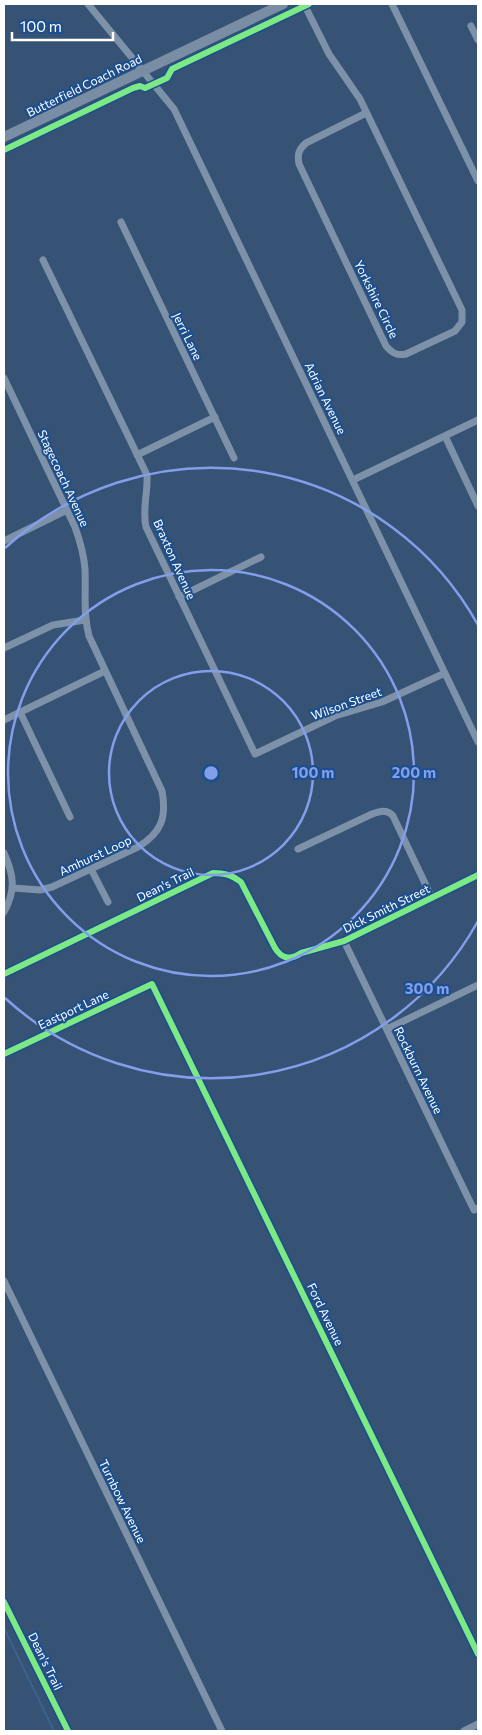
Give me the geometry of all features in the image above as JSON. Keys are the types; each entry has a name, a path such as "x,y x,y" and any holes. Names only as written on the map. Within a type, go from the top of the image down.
{"main road":[{"name":"Butterfield Coach Road","path":"4,138 283,4"}],"street":[{"name":"Adrian Avenue","path":"88,4 174,108 478,742"},
{"name":"Yorkshire Circle","path":"304,4 329,54 353,89 366,113 462,310 462,322 455,331 400,355 395,354 386,346 299,164 298,158 301,147 306,143 366,113"},
{"path":"392,4 478,181"},
{"path":"472,26 478,40"},
{"name":"Jerri Lane","path":"121,222 234,458"},
{"name":"Braxton Avenue","path":"43,260 147,475 148,487 144,517 146,527 255,754"},
{"name":"Stagecoach Avenue","path":"4,378 75,527 85,569 85,620 89,636 96,651"},
{"path":"137,454 214,417"},
{"path":"353,480 478,420"},
{"path":"445,436 478,506"},
{"path":"4,541 67,510"},
{"path":"180,597 261,557"},
{"path":"4,648 53,625 85,620"},
{"name":"Amhurst Loop","path":"13,888 40,890 52,887 147,841 156,833 162,823 164,802 162,791 96,651"},
{"path":"4,720 105,671"},
{"name":"Wilson Street","path":"255,754 335,716 389,700 445,673"},
{"path":"20,712 70,817"},
{"path":"298,849 379,811 387,811 393,816 432,898"},
{"path":"4,853 12,874 13,888 4,912"},
{"path":"91,869 108,902"},
{"name":"Dick Smith Street","path":"300,953 344,940 478,875"},
{"name":"Rockburn Avenue","path":"344,940 476,1209"},
{"name":"Eastport Lane","path":"4,1054 152,984"},
{"name":"Ford Avenue","path":"152,984 478,1654"},
{"path":"387,1030 478,986"},
{"name":"Turnbow Avenue","path":"4,1281 222,1731"},
{"path":"464,1731 478,1724"}],"waterway":[{"path":"4,1628 54,1731"}],"cycle path":[{"path":"4,150 133,88 140,86 145,88 167,78 172,69 309,4"},
{"name":"Dean's Trail","path":"4,974 213,873 228,875 241,882 275,948 280,954 290,958 344,941 478,875"},
{"path":"4,1054 152,984 478,1654"},
{"name":"Dean's Trail","path":"4,1602 68,1731"}]}
